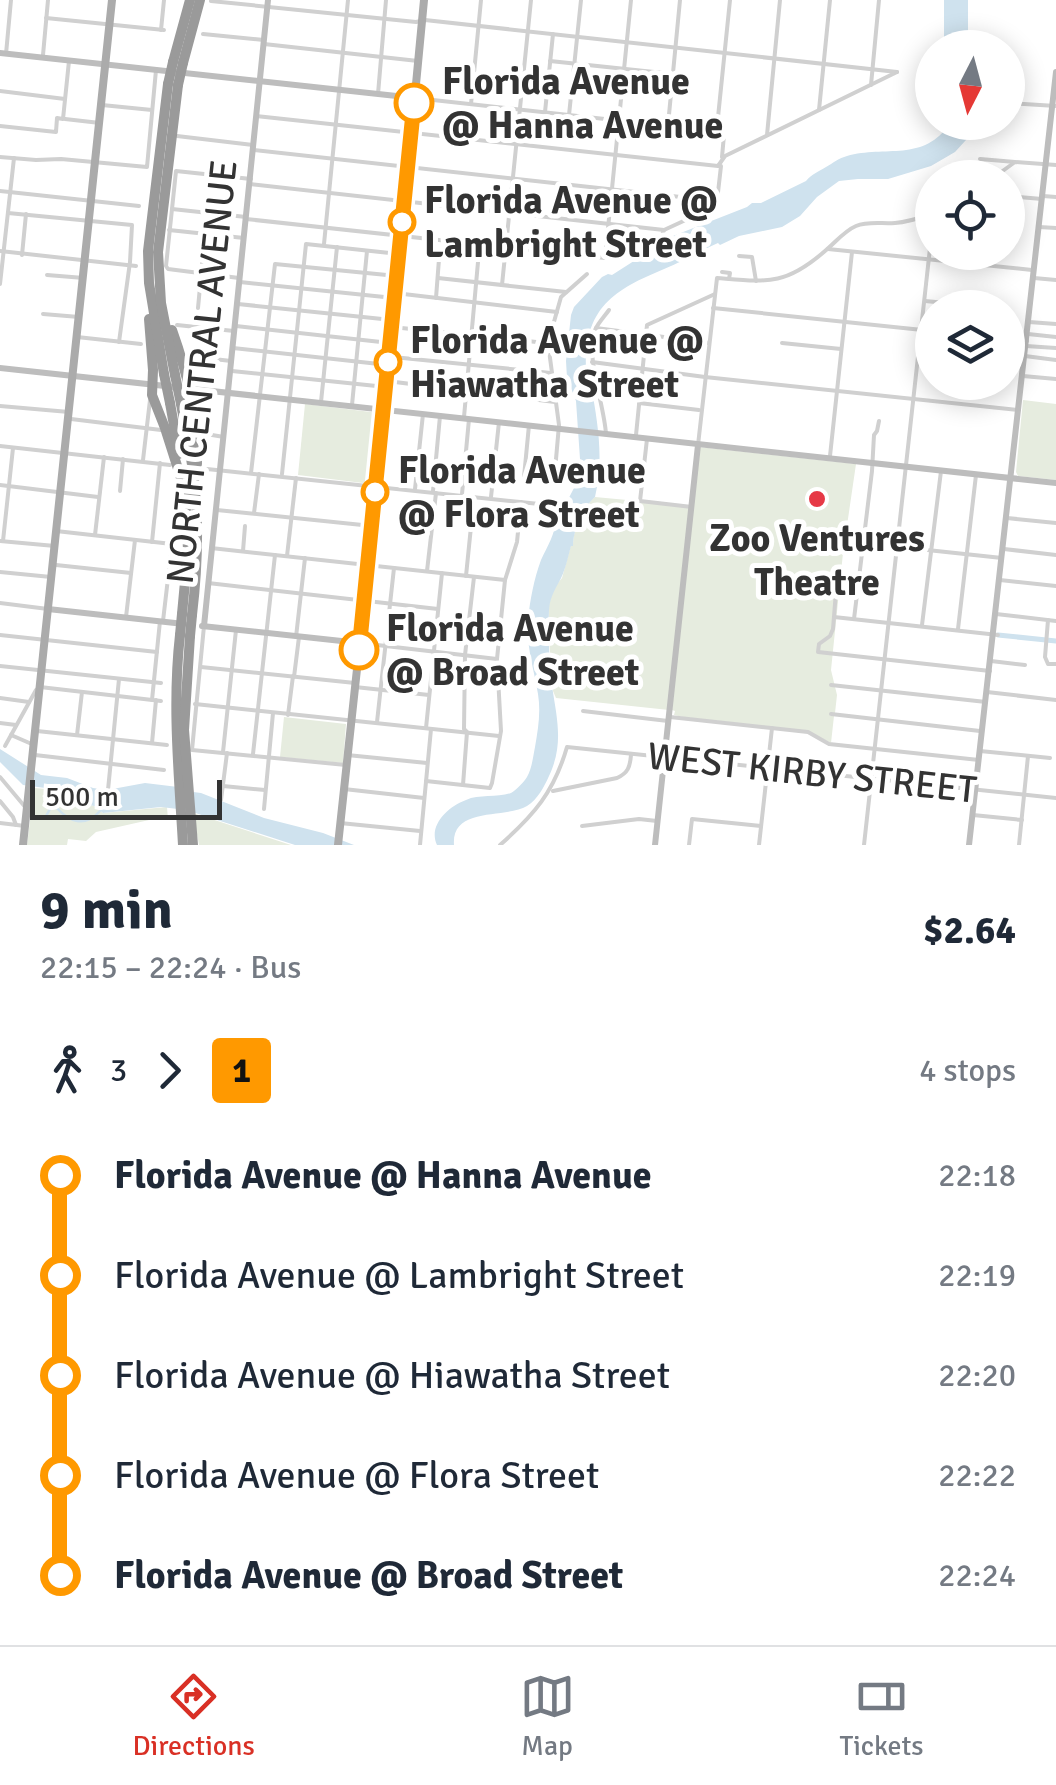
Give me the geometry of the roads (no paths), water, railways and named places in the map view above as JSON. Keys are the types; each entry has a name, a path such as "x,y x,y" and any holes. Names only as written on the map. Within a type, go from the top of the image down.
{"highway":[{"path":"190,0 151,219 148,303 152,396 191,492"},
{"path":"178,62 200,0"},
{"path":"170,375 159,276 173,84"},
{"path":"149,283 170,375 197,441 191,492"},
{"path":"161,302 188,376 188,389 181,404 198,554 185,635 183,781 187,824 195,845"},
{"path":"181,404 204,390"},
{"path":"181,845 187,824"}],"main road":[{"path":"23,845 20,825 27,810 36,730 112,0"},
{"path":"339,841 424,0"}],"street":[{"path":"12,0 3,53 722,132"},
{"path":"42,58 48,0"},
{"path":"46,18 163,30 164,0"},
{"path":"324,246 348,0"},
{"path":"378,94 386,0"},
{"path":"471,104 481,0"},
{"path":"502,285 531,0"},
{"path":"569,115 581,0"},
{"path":"172,210 605,258 630,0"},
{"path":"668,126 680,0"},
{"path":"557,312 436,298 332,292 168,269 176,172 330,194 664,230 716,206 724,135 717,128 730,0"},
{"path":"766,136 780,0"},
{"path":"819,112 830,0"},
{"path":"870,86 879,0"},
{"path":"211,1 267,3 385,20 478,26 897,72 725,156 718,166 256,116"},
{"name":"NORTH CENTRAL AVENUE","path":"225,753 192,750 267,3"},
{"path":"204,34 418,61"},
{"path":"544,112 553,34"},
{"path":"63,119 70,60"},
{"path":"550,61 673,74"},
{"path":"0,156 147,167 156,70"},
{"path":"1056,72 1025,356 1056,360"},
{"path":"0,92 65,99"},
{"path":"1025,104 1054,107"},
{"path":"102,105 152,110"},
{"path":"0,126 56,132 57,118 100,123"},
{"path":"177,136 334,159 717,201"},
{"path":"0,284 14,158"},
{"path":"980,159 991,160"},
{"path":"1025,163 1056,165"},
{"path":"0,190 139,206"},
{"path":"1025,197 1056,197"},
{"path":"8,212 134,227 119,342"},
{"path":"22,254 26,214"},
{"path":"655,845 717,278 786,278 854,227 896,224 915,217"},
{"path":"1040,226 1056,228"},
{"path":"169,230 244,238"},
{"path":"632,256 660,240 664,230"},
{"path":"198,308 205,234"},
{"path":"282,476 306,244 399,254"},
{"path":"321,403 337,247"},
{"path":"828,249 915,258"},
{"path":"2,251 136,266"},
{"path":"352,406 367,251"},
{"path":"829,459 852,252"},
{"path":"739,256 752,257 756,281"},
{"path":"436,298 440,258"},
{"path":"462,496 466,391 478,262"},
{"path":"251,473 274,264 397,276"},
{"path":"1004,270 1056,280"},
{"path":"722,272 730,273 729,278"},
{"path":"554,482 564,429 555,402 548,343 561,297 587,274"},
{"path":"47,276 84,278"},
{"path":"438,278 566,292"},
{"path":"636,437 647,325 715,294"},
{"path":"238,304 548,343"},
{"path":"714,308 915,329"},
{"path":"605,434 592,350 596,328 609,310"},
{"path":"43,314 80,318"},
{"path":"1029,322 1056,324"},
{"path":"177,326 267,330 390,343"},
{"path":"596,328 709,343"},
{"path":"77,336 141,344"},
{"path":"1027,340 1056,337"},
{"path":"1027,340 1056,348"},
{"path":"782,343 841,349"},
{"path":"233,348 356,362 468,364 551,373"},
{"path":"188,356 232,360"},
{"path":"592,362 1019,410"},
{"path":"0,368 1056,484"},
{"path":"230,371 555,402"},
{"path":"1025,376 1056,379"},
{"path":"142,462 152,385"},
{"path":"864,845 915,390"},
{"path":"969,845 1020,400"},
{"path":"639,403 701,411"},
{"path":"0,406 160,430"},
{"path":"414,491 423,414"},
{"path":"427,572 440,416"},
{"path":"491,499 499,422"},
{"path":"854,619 874,435 879,422"},
{"path":"524,477 529,425"},
{"path":"206,434 224,436"},
{"path":"647,439 640,502 692,507"},
{"path":"0,446 170,465"},
{"path":"13,448 2,541 55,546"},
{"path":"95,536 104,457"},
{"path":"120,491 124,460"},
{"path":"152,542 160,464"},
{"path":"207,469 549,505"},
{"path":"922,626 941,471"},
{"path":"254,514 258,474"},
{"path":"958,630 976,475"},
{"path":"288,556 296,478"},
{"path":"0,486 98,497"},
{"path":"466,576 474,497"},
{"path":"426,781 490,788 501,736 496,659 505,580 516,542 521,502"},
{"path":"216,509 372,526"},
{"path":"1008,518 1056,523"},
{"path":"243,552 245,526"},
{"path":"56,531 172,544 157,651 152,743"},
{"path":"126,617 135,540"},
{"path":"862,543 966,554 1056,555"},
{"path":"211,548 505,580"},
{"path":"253,755 274,555"},
{"path":"288,714 304,558"},
{"path":"53,565 131,573"},
{"path":"377,724 394,568"},
{"path":"0,572 52,577"},
{"path":"420,845 442,573"},
{"path":"462,785 467,732 466,655 474,577"},
{"path":"837,579 833,629 819,644 818,652 990,671"},
{"path":"1000,580 1056,586"},
{"path":"208,583 438,609"},
{"path":"0,604 496,659"},
{"path":"996,614 1056,621"},
{"path":"834,618 996,634"},
{"path":"1048,620 1045,657 1048,664 1056,664"},
{"path":"221,800 236,630"},
{"path":"0,635 166,650"},
{"path":"991,661 1025,665"},
{"path":"0,666 158,682"},
{"path":"200,666 430,695"},
{"path":"108,790 118,679"},
{"path":"831,685 986,702"},
{"path":"5,746 40,687 156,700"},
{"path":"78,735 82,692"},
{"path":"987,692 1056,700"},
{"path":"0,698 29,702"},
{"path":"196,704 501,736"},
{"path":"583,712 808,732 829,744 1050,758"},
{"path":"264,808 273,713"},
{"path":"831,714 982,731"},
{"path":"0,723 16,725"},
{"path":"759,845 772,728"},
{"path":"36,730 167,745"},
{"path":"11,735 33,750 110,765 164,770"},
{"name":"WEST KIRBY STREET","path":"550,791 567,748 1056,798"},
{"path":"225,753 428,763"},
{"path":"500,845 527,822 550,791 617,778 625,774 632,755"},
{"path":"1018,845 1028,756"},
{"path":"0,778 27,810"},
{"path":"223,786 266,790"},
{"path":"344,789 424,798"},
{"path":"0,801 20,825"},
{"path":"972,815 1022,820"},
{"path":"582,826 639,819 658,821"},
{"path":"690,845 692,819 761,826"},
{"path":"0,823 20,825"},
{"path":"340,823 421,832"}],"water":[{"path":"944,0 968,0 968,30 944,30"},
{"path":"966,140 941,160 915,160 915,171 888,179 839,181 782,227 718,243 635,282 598,313 591,328 586,362 598,428 598,483 595,497 577,526 549,610 550,667 558,731 554,764 540,793 527,806 470,819 455,833 454,845 437,845 435,831 446,812 471,798 511,793 526,779 531,766 539,707 528,639 530,605 539,567 556,518 574,488 580,459 576,401 567,378 566,361 574,307 602,277 612,275 673,236 752,203 761,203 844,157"},
{"path":"0,749 41,775 107,790 145,783 178,787 354,845 295,845 186,810 161,807 103,813 94,806 76,802 60,790 23,785 0,762"}],"waterway":[{"path":"998,635 1056,641"},
{"path":"46,816 56,807 66,816 83,821 100,811"}],"place":[{"name":"Florida Avenue @ Hanna Avenue","path":"414,103"},
{"name":"Florida Avenue @ Lambright Street","path":"402,222"},
{"name":"Florida Avenue @ Hiawatha Street","path":"388,362"},
{"name":"Florida Avenue @ Flora Street","path":"375,492"},
{"name":"Zoo Ventures Theatre","path":"817,499"},
{"name":"Florida Avenue @ Broad Street","path":"359,650"}]}
